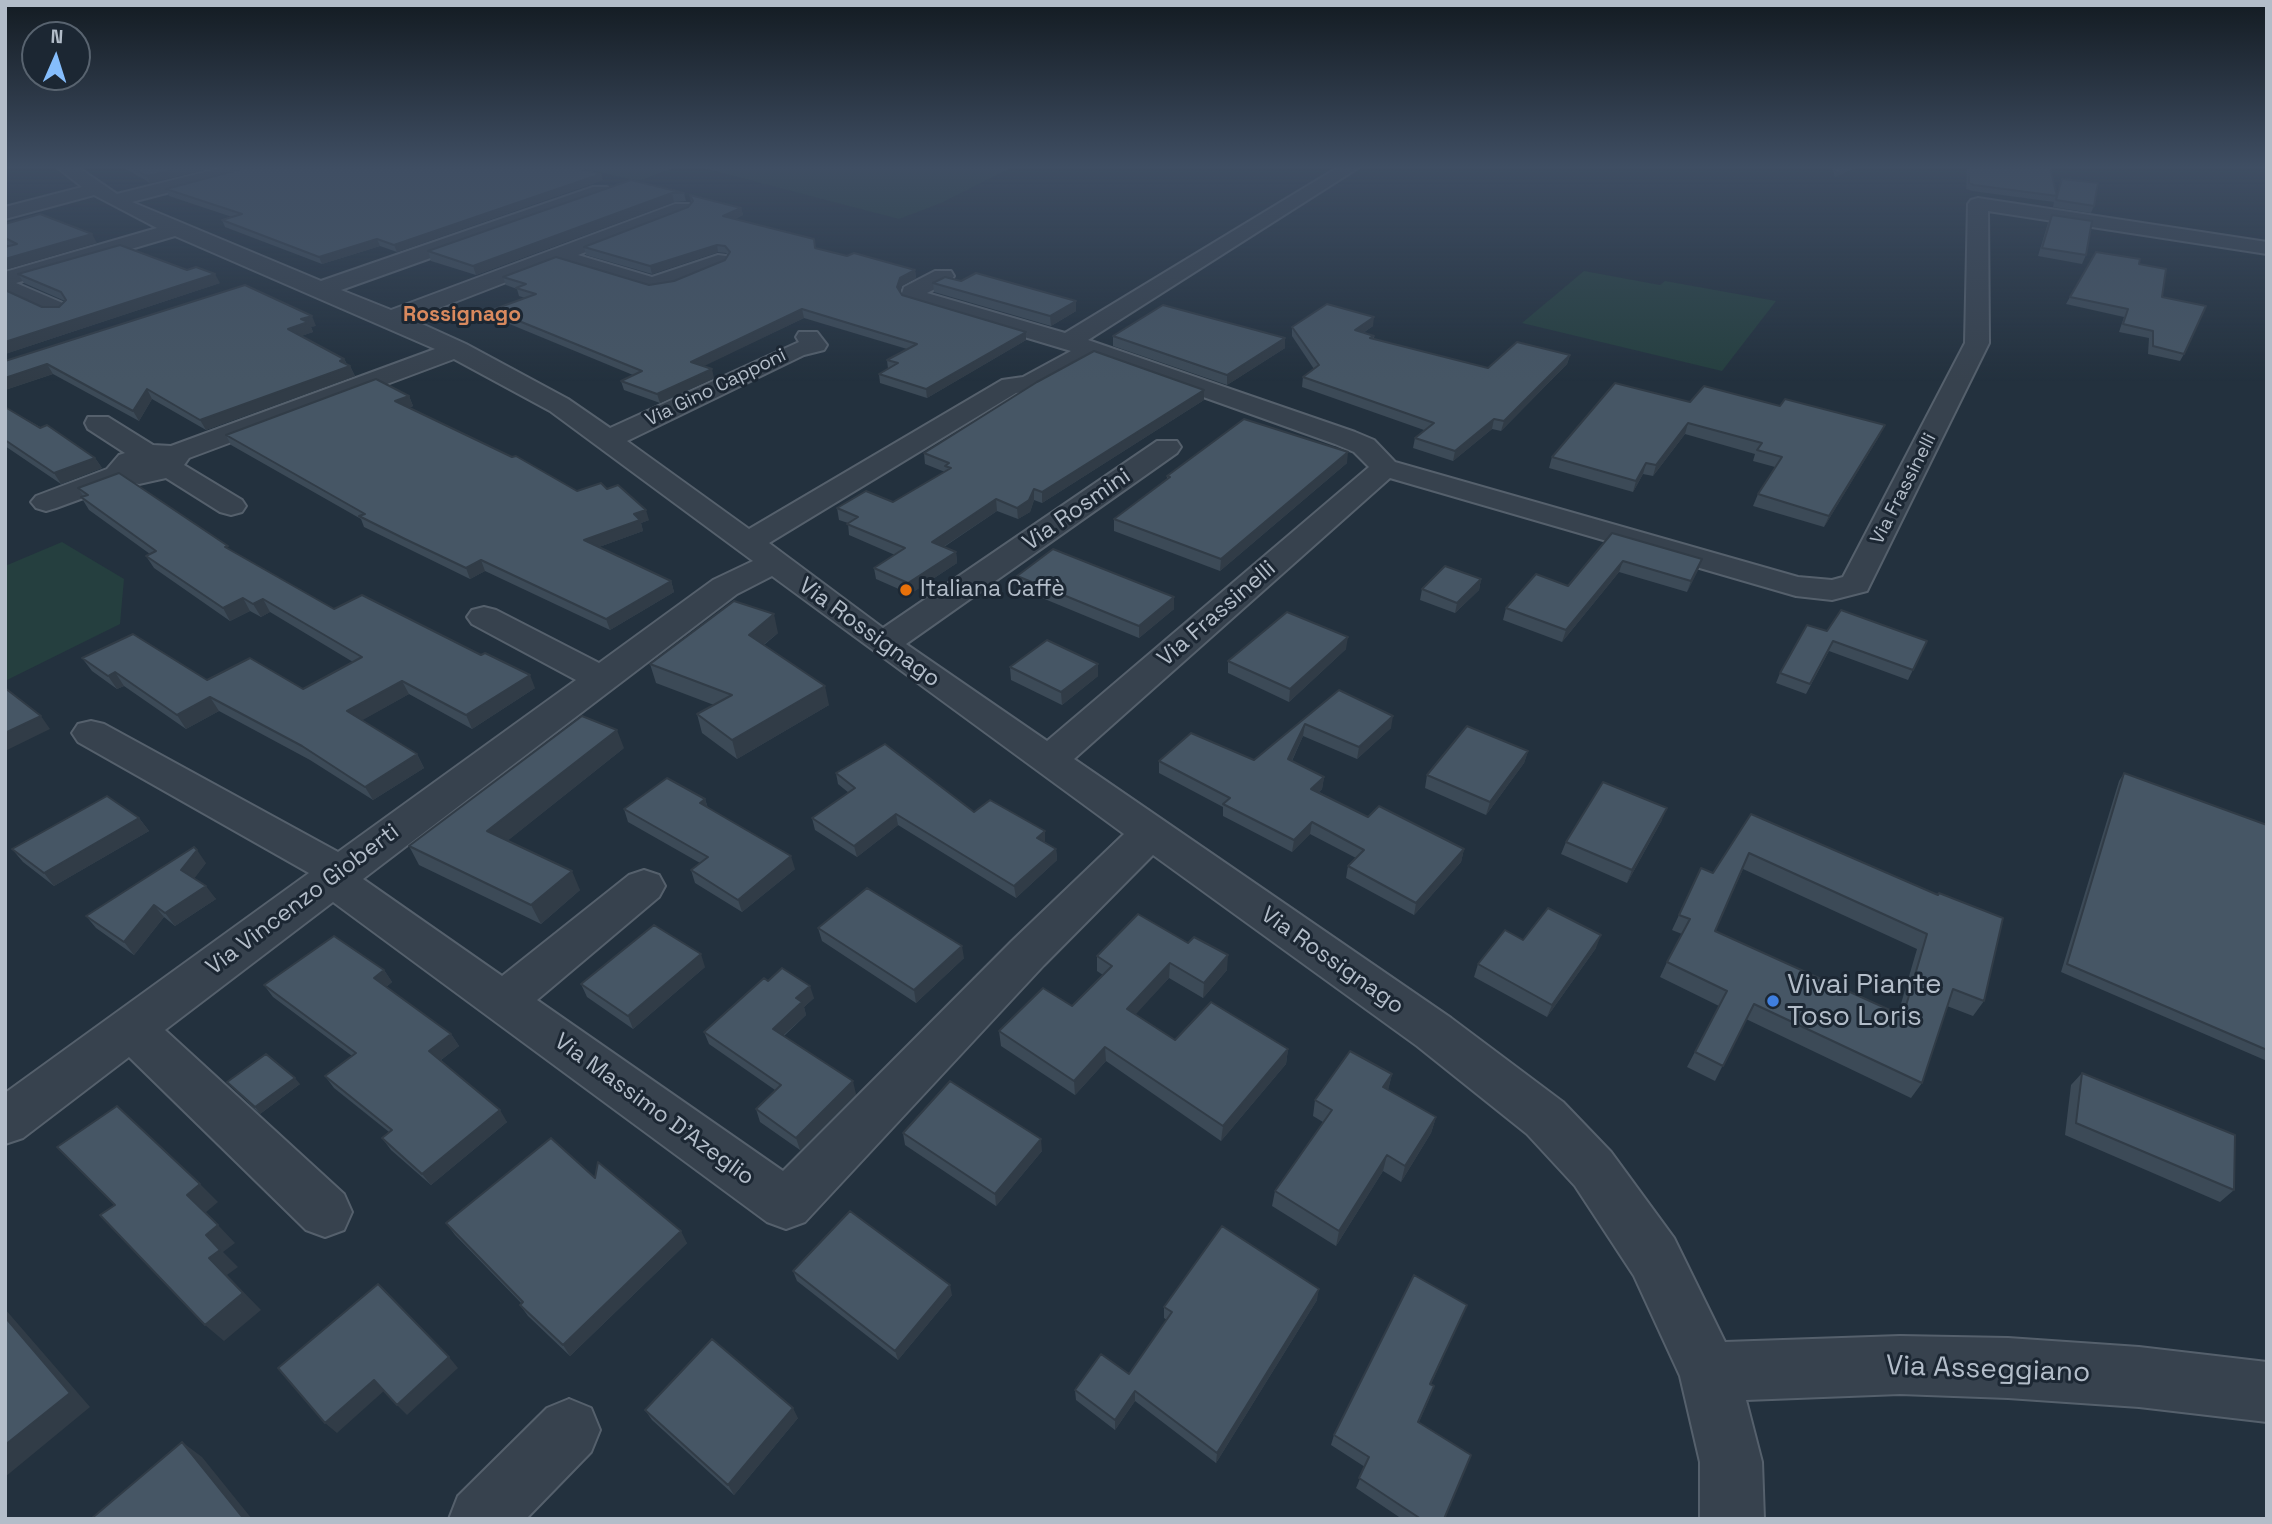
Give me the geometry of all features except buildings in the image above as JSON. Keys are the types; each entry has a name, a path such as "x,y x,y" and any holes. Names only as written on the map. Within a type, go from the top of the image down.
{"street":[{"path":"5,279 141,239"},
{"name":"Via Rossignago","path":"194,239 265,278 321,289 392,318 457,349 559,405 609,439 883,644 1434,1032 1545,1118 1593,1169 1654,1257 1709,1372 1731,1462 1732,1519"},
{"path":"321,289 463,239"},
{"path":"392,318 602,239"},
{"path":"761,553 1011,385 1028,385 1080,346 1242,239"},
{"name":"Via Frassinelli","path":"1080,346 1345,438 1364,446 1385,468 1796,586 1832,590 1856,584 1977,343 1978,239"},
{"name":"Via Frassinelli","path":"2209,239 2267,248"},
{"path":"559,256 651,284 667,282 718,261"},
{"path":"943,276 912,292 912,296 1080,346"},
{"path":"5,286 57,309"},
{"name":"Via Gino Capponi","path":"609,439 795,350 815,345 808,337"},
{"path":"46,502 124,473 121,470 129,461 163,459 457,349"},
{"path":"98,423 163,459 231,506"},
{"name":"Via Rosmini","path":"883,644 1167,447"},
{"name":"Via Frassinelli","path":"1048,761 1385,468"},
{"name":"Via Vincenzo Gioberti","path":"5,1122 725,587 761,553"},
{"path":"484,617 601,679"},
{"name":"Via Massimo D'Azeglio","path":"91,733 328,865 332,878 786,1205 1028,954 1150,834"},
{"path":"503,1001 644,886"},
{"path":"131,1028 325,1212"},
{"name":"Via Asseggiano","path":"1709,1372 1900,1365 2008,1368 2139,1377 2267,1392"},
{"path":"481,1519 569,1430"}],"green space":[{"path":"1584,271 1660,285 1665,281 1776,301 1722,371 1522,323"},
{"path":"62,542 124,579 120,624 5,681 5,566"}],"place":[{"name":"Italiana Caffè","path":"906,590"},
{"name":"Vivai Piante Toso Loris","path":"1773,1001"}],"district":[{"name":"Rossignago","path":"462,315"}]}
